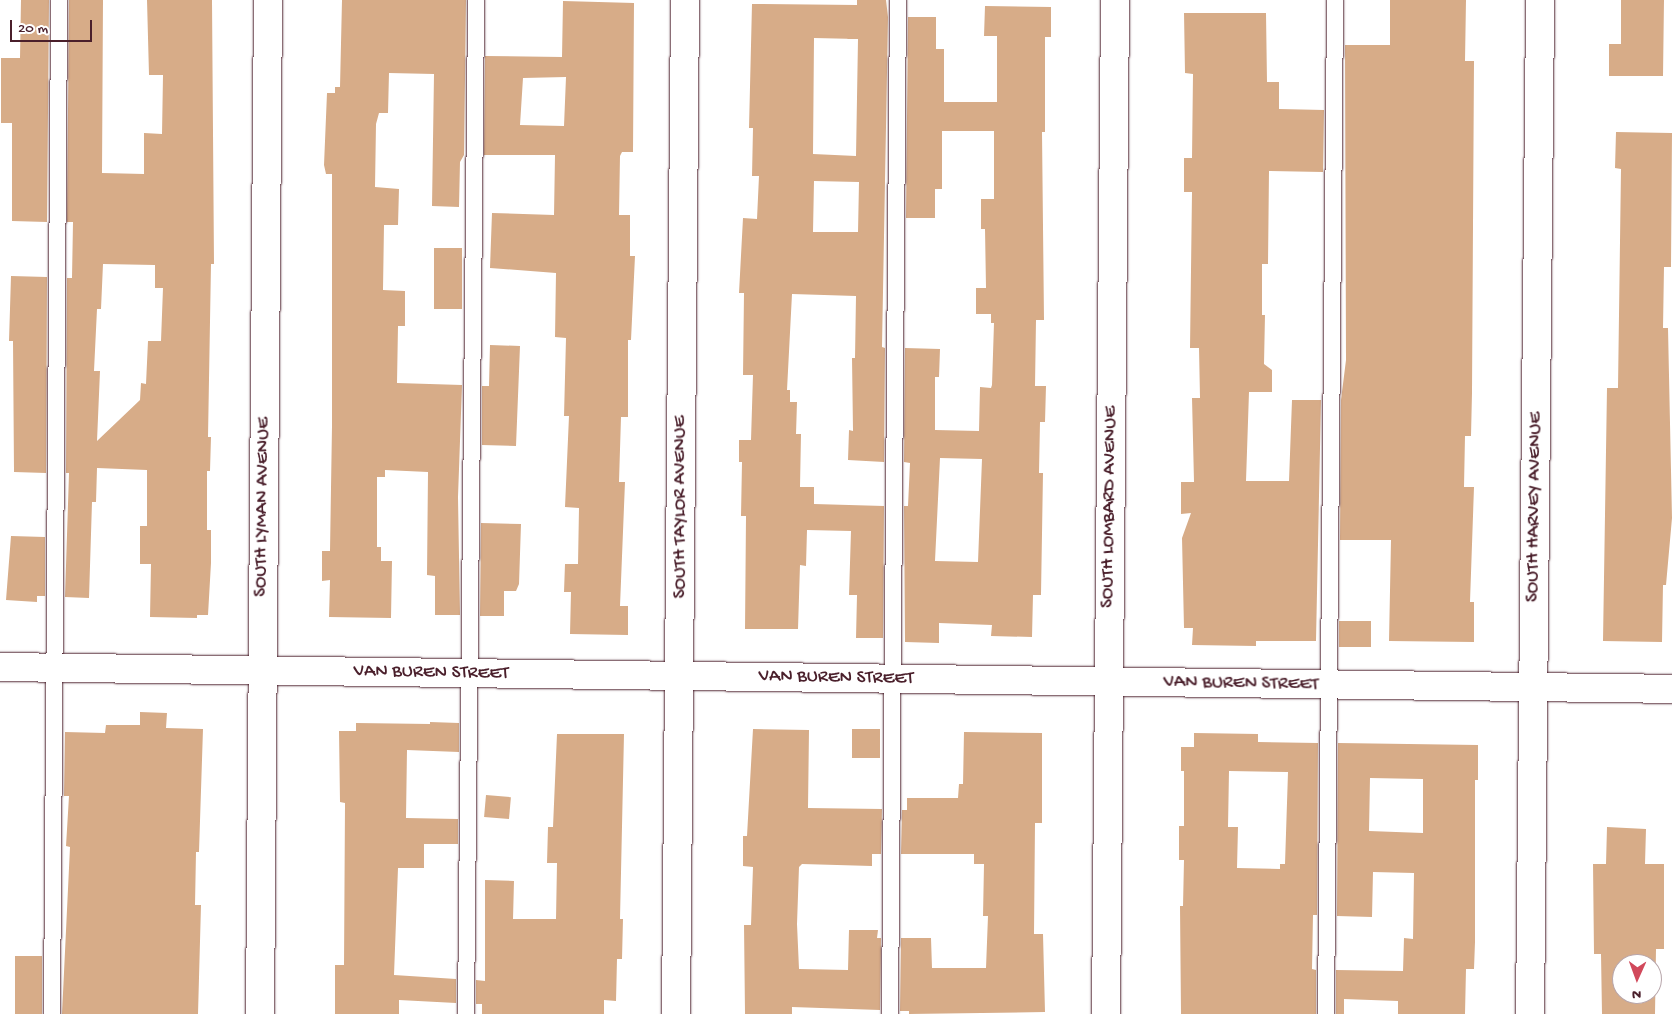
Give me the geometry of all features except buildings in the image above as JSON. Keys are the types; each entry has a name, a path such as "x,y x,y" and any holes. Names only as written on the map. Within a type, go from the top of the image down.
{"street":[{"name":"SOUTH LYMAN AVENUE","path":"260,1014 268,0"},
{"name":"SOUTH TAYLOR AVENUE","path":"676,1014 685,0"},
{"name":"SOUTH LOMBARD AVENUE","path":"1106,1014 1115,0"},
{"name":"SOUTH HARVEY AVENUE","path":"1530,1014 1540,0"},
{"name":"VAN BUREN STREET","path":"0,667 1672,689"}],"lane":[{"path":"52,1014 59,0"},
{"path":"466,1014 476,0"},
{"path":"890,1014 898,0"},
{"path":"1326,1014 1335,0"}]}
